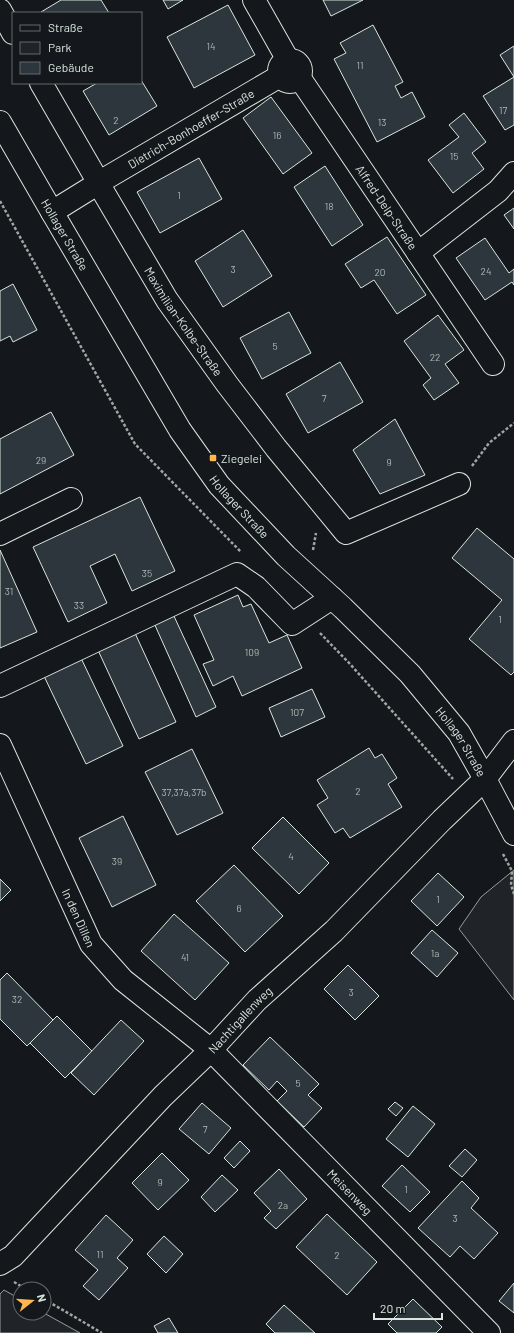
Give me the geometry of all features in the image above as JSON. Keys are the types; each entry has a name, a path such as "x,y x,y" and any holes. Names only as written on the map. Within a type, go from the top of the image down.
{"street":[{"name":"Alfred-Delp-Straße","path":"254,0 289,71 418,253 498,191 514,173"},
{"path":"0,10 12,31"},
{"name":"Dietrich-Bonhoeffer-Straße","path":"52,212 98,183 289,71"},
{"name":"Maximilian-Kolbe-Straße","path":"42,84 167,300 227,384 276,448 346,533 458,484"},
{"name":"Hollager Straße","path":"0,122 180,430 219,485 286,556 332,598 410,674 459,733 514,834"},
{"path":"418,253 493,364"},
{"path":"0,534 71,499"},
{"path":"0,686 237,574 256,586 292,624 332,598"},
{"name":"Nachtigallenweg","path":"0,1264 13,1256 163,1096 211,1050 257,1000 334,931 442,820 485,779 514,741"},
{"name":"In den Dillen","path":"0,745 92,944 123,980 211,1050"},
{"name":"Meisenweg","path":"211,1050 489,1333"}],"path":[{"path":"458,484 489,443 514,423"},
{"path":"302,571 312,557 321,503"},
{"path":"52,1304 102,1333"}],"green space":[{"path":"514,870 514,1000 459,929 481,897"},
{"path":"4,1290 12,1294 12,1321 52,1321 52,1317 80,1333 0,1333 0,1294"}],"building":[{"path":"61,0 101,0 108,12 41,12"},
{"path":"163,0 183,0 168,9"},
{"path":"323,0 363,0 331,16"},
{"path":"228,5 255,55 194,88 167,37"},
{"path":"373,25 403,82 395,86 401,98 412,92 425,117 377,142 334,59 346,53 340,43"},
{"path":"514,46 514,77 500,55"},
{"path":"514,77 514,125 505,130 483,96"},
{"path":"142,82 157,106 109,135 83,91 95,84 142,84"},
{"path":"271,97 312,153 283,174 243,118"},
{"path":"464,113 486,142 472,153 484,169 453,193 428,160 459,137 449,125"},
{"path":"199,158 222,199 160,233 137,192"},
{"path":"325,166 363,225 332,246 294,187"},
{"path":"514,208 514,229 504,215"},
{"path":"243,230 272,276 223,307 195,261"},
{"path":"387,237 426,295 397,314 374,280 361,288 345,264"},
{"path":"485,238 509,273 514,269 514,285 512,282 485,300 456,258"},
{"path":"13,284 37,330 13,342 10,336 0,341 0,291"},
{"path":"289,312 311,353 262,379 240,338"},
{"path":"438,315 464,350 445,364 459,383 434,400 423,385 431,378 404,341"},
{"path":"340,362 363,402 308,433 286,394"},
{"path":"51,412 74,455 0,494 0,439"},
{"path":"395,419 425,475 380,494 353,450"},
{"path":"140,497 175,571 132,591 115,554 90,566 107,603 68,622 33,547"},
{"path":"477,528 514,559 514,672 511,675 469,639 502,600 452,558"},
{"path":"0,550 37,632 0,648"},
{"path":"238,595 243,607 251,604 269,643 287,635 302,668 242,696 233,676 213,686 203,664 214,660 194,615"},
{"path":"173,614 216,707 196,717 154,623"},
{"path":"134,631 176,722 139,739 97,648"},
{"path":"80,656 123,746 86,764 43,674"},
{"path":"312,689 325,717 281,737 269,708"},
{"path":"369,748 375,758 382,754 397,778 388,784 402,807 350,838 343,828 335,833 317,805 328,798 317,780"},
{"path":"192,749 223,813 177,835 145,772"},
{"path":"123,816 156,885 112,907 79,838"},
{"path":"283,817 329,863 299,894 252,848"},
{"path":"234,865 283,916 245,952 196,901"},
{"path":"438,873 464,897 437,926 411,901"},
{"path":"0,879 11,890 0,901"},
{"path":"174,914 229,963 195,1000 141,951"},
{"path":"432,930 458,953 437,977 411,953"},
{"path":"348,965 379,996 355,1020 324,989"},
{"path":"7,973 53,1020 27,1046 0,1019 0,980"},
{"path":"57,1016 92,1051 65,1078 30,1043"},
{"path":"121,1020 144,1041 94,1095 71,1073"},
{"path":"270,1037 319,1084 308,1095 322,1108 304,1127 277,1101 287,1091 277,1081 269,1090 243,1065"},
{"path":"395,1102 403,1108 396,1116 388,1109"},
{"path":"202,1103 231,1128 209,1154 179,1129"},
{"path":"413,1106 435,1124 408,1157 386,1139"},
{"path":"240,1141 250,1151 234,1168 224,1158"},
{"path":"465,1149 477,1160 462,1177 449,1166"},
{"path":"162,1153 189,1180 158,1210 132,1183"},
{"path":"402,1165 430,1192 410,1212 382,1186"},
{"path":"279,1169 307,1199 276,1229 264,1218 271,1211 254,1193"},
{"path":"222,1175 238,1190 215,1212 201,1197"},
{"path":"462,1181 479,1198 471,1208 498,1233 474,1259 460,1246 450,1257 418,1228"},
{"path":"327,1214 377,1262 347,1295 296,1247"},
{"path":"106,1215 133,1240 117,1258 128,1268 99,1300 83,1286 98,1270 75,1250"},
{"path":"164,1236 183,1254 166,1273 147,1254"},
{"path":"514,1283 514,1313 499,1301"},
{"path":"413,1299 442,1327 436,1333 397,1333 388,1324"},
{"path":"284,1305 315,1333 275,1333 266,1324"},
{"path":"169,1318 178,1333 158,1333 154,1326"}],"place":[{"name":"Ziegelei","path":"213,458"}]}
